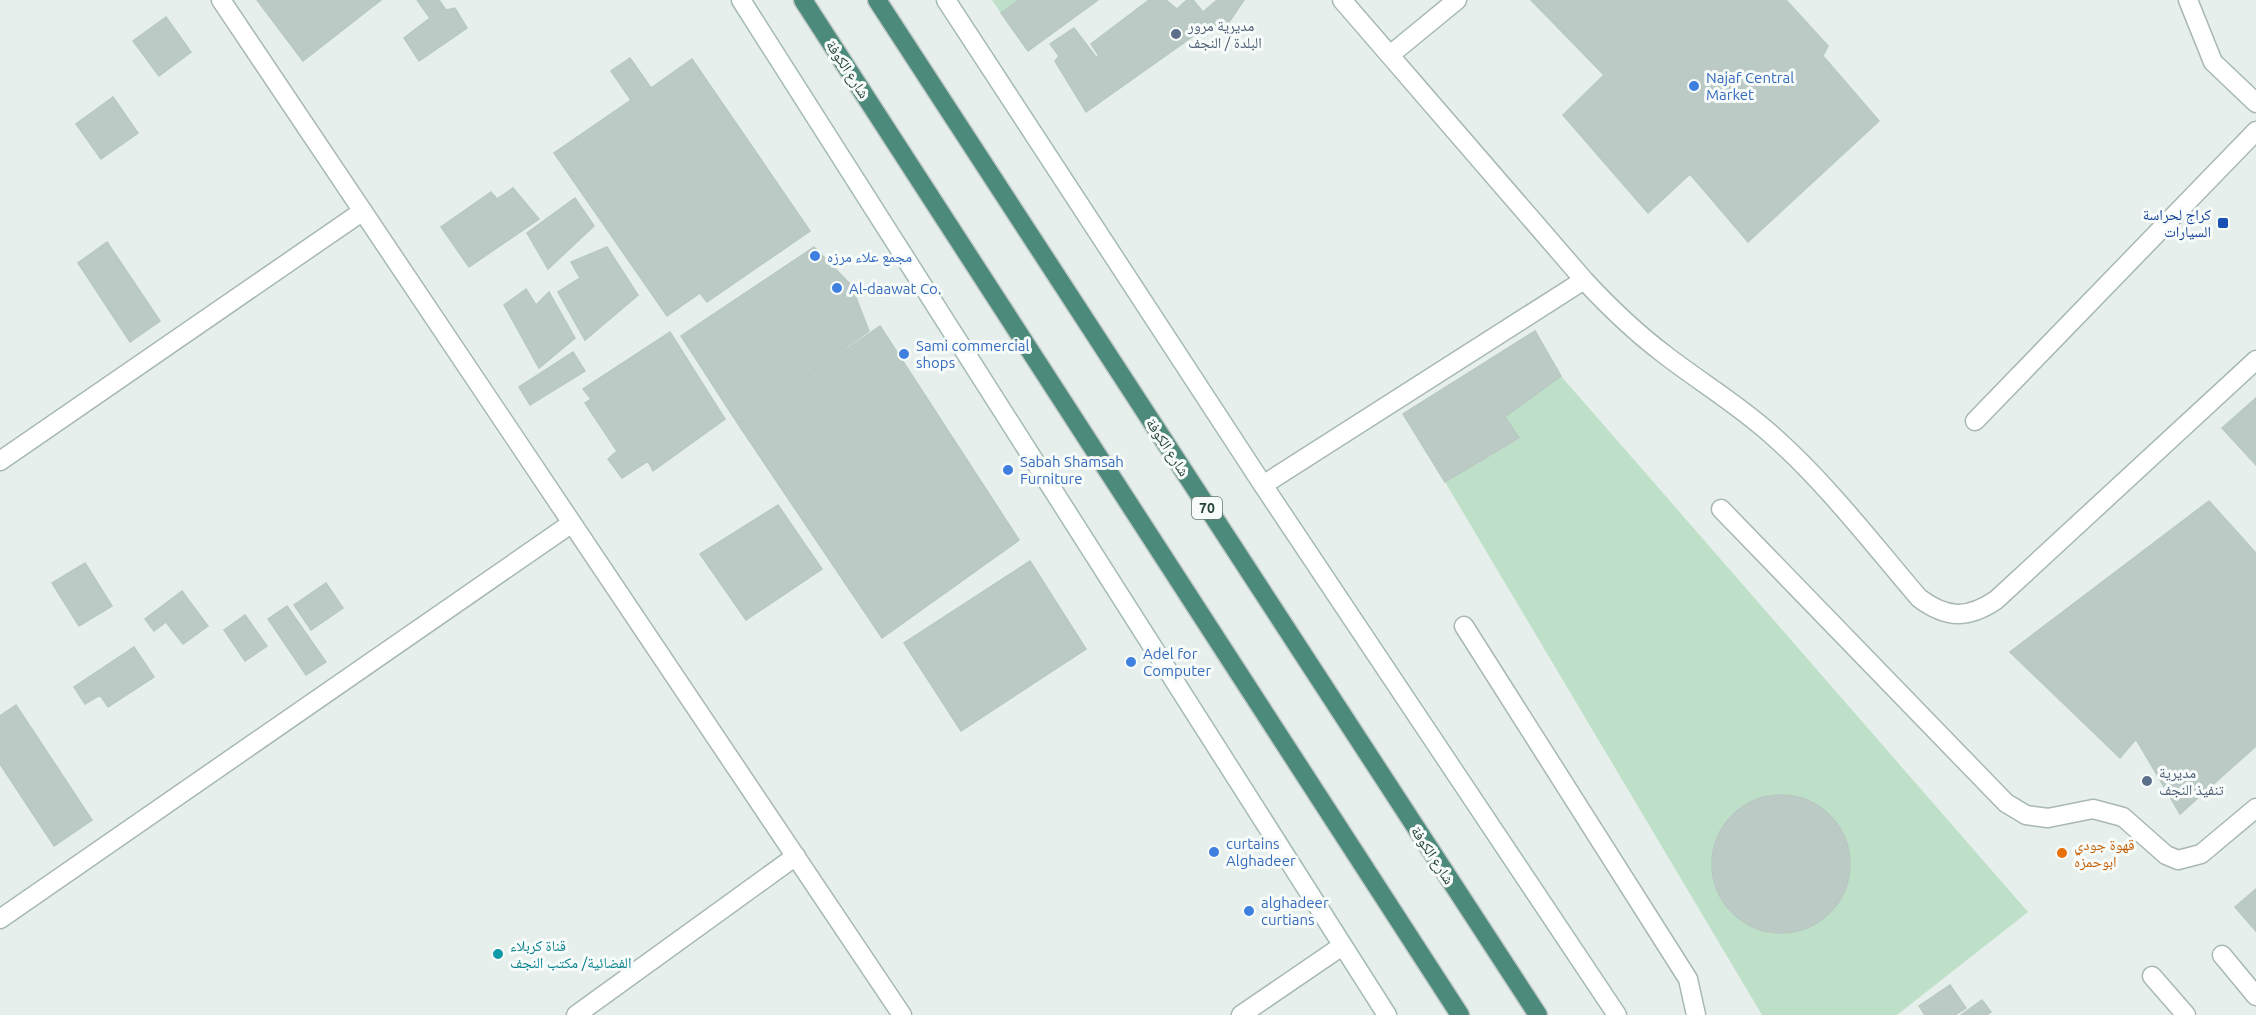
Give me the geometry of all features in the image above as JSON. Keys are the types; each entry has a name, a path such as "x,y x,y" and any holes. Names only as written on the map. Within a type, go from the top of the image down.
{"highway":[{"name":"شارع الكوفة","path":"803,0 1460,1015"},
{"name":"شارع الكوفة","path":"877,0 1538,1015"}],"street":[{"path":"222,0 902,1015"},
{"path":"741,0 1387,1015"},
{"path":"946,0 1263,485 1617,1015"},
{"path":"1342,0 1609,307 1644,338 1736,405 1773,436 1809,471 1919,598 1933,608 1949,613 1966,614 1982,609 1996,600 2256,360"},
{"path":"1390,55 1456,0"},
{"path":"2188,0 2213,62 2256,103"},
{"path":"1975,421 2256,131"},
{"path":"0,461 363,211"},
{"path":"1263,485 1584,280"},
{"path":"1721,509 2006,803 2026,815 2048,818 2093,810 2122,818 2166,855 2178,860 2201,854 2256,808"},
{"path":"0,919 572,523"},
{"path":"1464,626 1688,979 1696,1015"},
{"path":"576,1015 796,856"},
{"path":"1241,1015 1342,945"},
{"path":"2222,955 2256,996"},
{"path":"2152,976 2186,1015"}],"green space":[{"path":"992,0 1019,0 1001,13"},
{"path":"1561,376 2028,912 1897,1015 1762,1015 1445,482 1519,439 1505,417"}],"building":[{"path":"257,0 381,0 303,61"},
{"path":"417,0 439,0 446,10 455,8 467,28 419,61 404,38 430,18"},
{"path":"1019,0 1098,0 1028,51 1001,13"},
{"path":"1149,0 1166,0 1177,9 1187,0 1193,0 1203,12 1217,0 1244,0 1223,31 1212,23 1086,112 1055,61 1059,56 1050,44 1074,28 1096,57 1099,56 1091,44"},
{"path":"1531,0 1786,0 1828,46 1823,56 1879,121 1748,242 1690,174 1648,213 1563,115 1604,75"},
{"path":"166,17 191,52 159,76 133,41"},
{"path":"630,58 651,88 692,59 810,231 707,302 700,293 667,316 554,153 631,100 611,71"},
{"path":"113,97 138,133 101,159 76,124"},
{"path":"513,188 539,219 469,267 441,227 491,192 497,199"},
{"path":"575,198 594,226 548,269 527,233"},
{"path":"107,242 160,321 130,342 78,263"},
{"path":"607,247 638,295 585,340 558,292 580,278 571,262"},
{"path":"814,247 851,285 869,331 738,424 681,336"},
{"path":"526,289 536,305 549,292 575,338 539,368 504,305"},
{"path":"880,326 1019,540 882,638 738,424"},
{"path":"1535,331 1561,376 1505,417 1519,438 1445,482 1403,414"},
{"path":"670,332 725,419 653,471 648,461 622,478 608,459 617,451 585,403 591,399 583,389"},
{"path":"573,352 585,371 530,405 519,387"},
{"path":"2256,398 2256,443 2222,428"},
{"path":"2222,428 2256,443 2256,465"},
{"path":"2209,501 2256,553 2256,746 2180,814 2136,739 2120,758 2010,652"},
{"path":"778,505 822,569 746,620 700,554"},
{"path":"1030,561 1086,649 961,731 904,643"},
{"path":"85,563 112,606 79,626 52,583"},
{"path":"326,583 343,608 311,630 294,605"},
{"path":"182,591 208,626 183,644 166,622 154,631 145,619"},
{"path":"287,606 326,662 306,675 268,619"},
{"path":"245,615 267,646 245,661 224,630"},
{"path":"134,647 154,677 108,707 100,695 85,704 74,687"},
{"path":"16,705 92,820 54,846 0,764 0,716"},
{"path":"1781,795 1808,800 1820,806 1830,815 1839,825 1845,837 1850,864 1845,891 1839,903 1830,913 1820,922 1808,928 1781,933 1754,928 1742,922 1732,913 1723,903 1717,891 1712,864 1717,837 1723,825 1732,815 1742,806 1754,800"},
{"path":"2256,889 2256,931 2235,907"},
{"path":"1950,985 1966,1008 1955,1015 1925,1015 1919,1006"},
{"path":"1982,1000 1991,1012 1986,1015 1961,1015"}],"place":[{"name":"مديرية مرور البلدة / النجف","path":"1176,34"},
{"name":"Najaf Central Market","path":"1694,86"},
{"name":"كراج لحراسة السيارات","path":"2223,223"},
{"name":"مجمع علاء مرزه","path":"815,256"},
{"name":"Al-daawat Co.","path":"837,288"},
{"name":"Sami commercial shops","path":"904,354"},
{"name":"Sabah Shamsah Furniture","path":"1008,470"},
{"name":"Adel for Computer","path":"1131,662"},
{"name":"مديرية تنفيذ النجف","path":"2147,781"},
{"name":"curtains Alghadeer","path":"1214,852"},
{"name":"قهوة جودي ابوحمزه","path":"2062,853"},
{"name":"alghadeer curtians","path":"1249,911"},
{"name":"قناة كربلاء الفضائية/ مكتب النجف","path":"498,954"}]}
